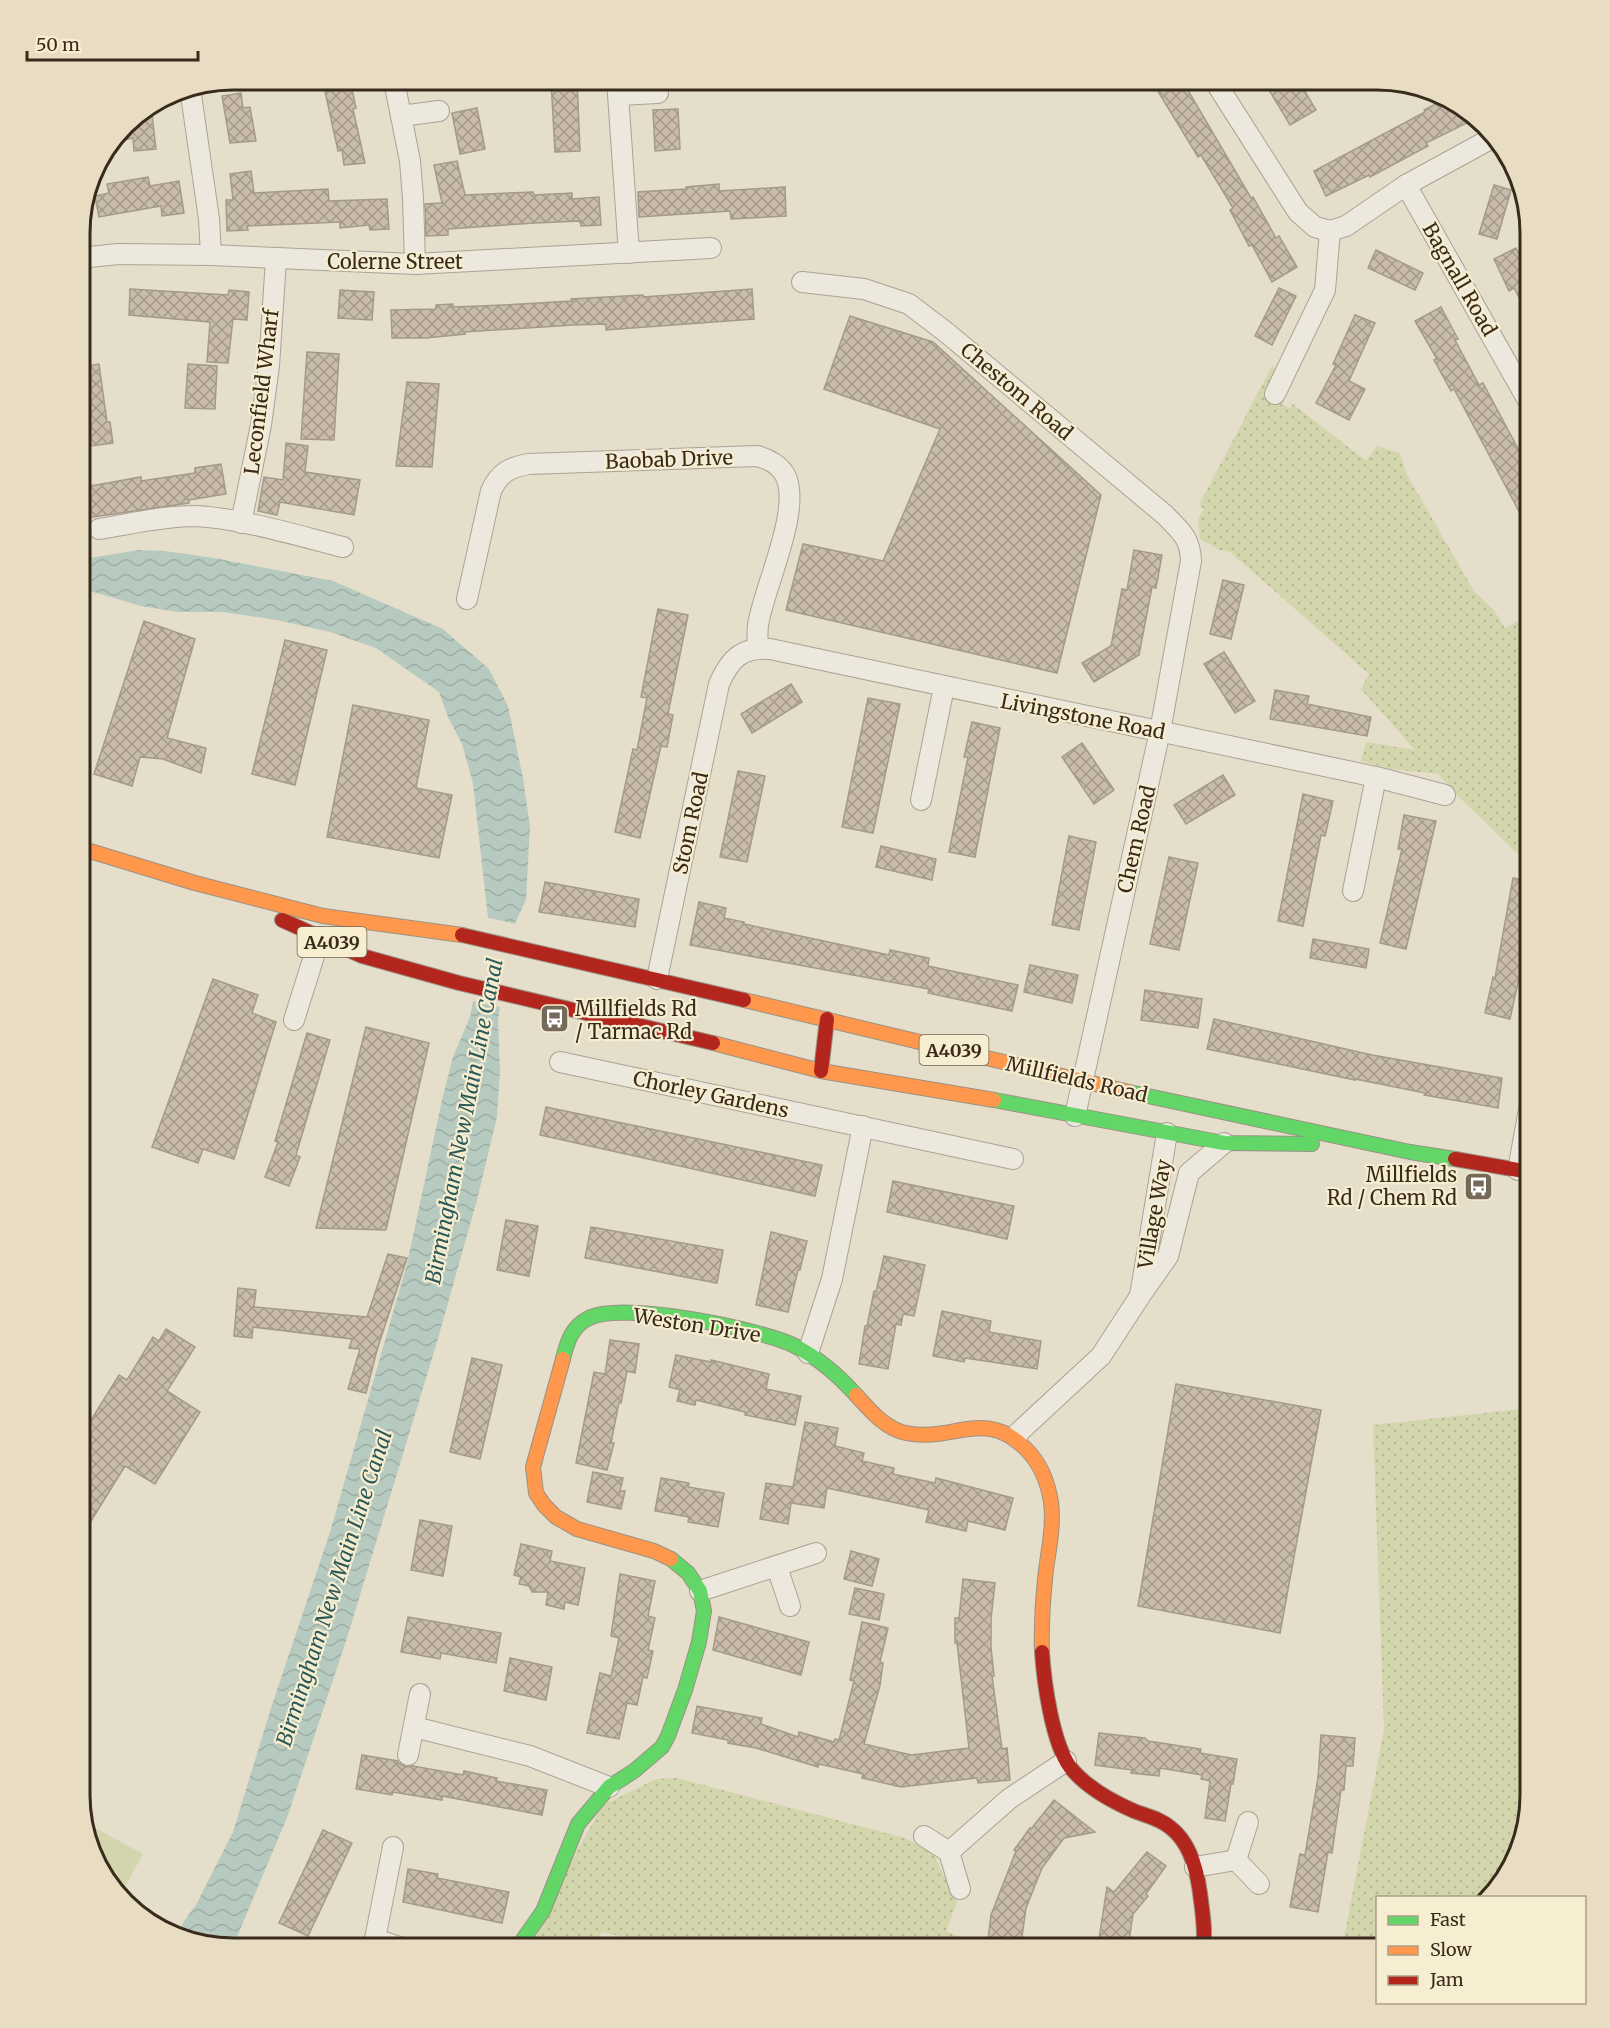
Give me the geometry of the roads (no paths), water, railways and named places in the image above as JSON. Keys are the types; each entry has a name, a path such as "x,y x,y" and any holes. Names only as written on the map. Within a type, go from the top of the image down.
{"main road":[{"name":"A4039","path":"90,851 211,887 322,916"},
{"name":"A4039","path":"211,887 320,937"},
{"name":"Millfields Road","path":"322,916 466,936 532,950 1083,1082 1410,1152 1520,1170"},
{"path":"320,937 322,916"},
{"name":"Millfields Road","path":"320,937 362,956 459,984 661,1029 821,1071 950,1092 1224,1143 1378,1144"},
{"path":"821,1071 827,1019"},
{"name":"Weston Drive","path":"524,1938 543,1911 578,1824 609,1787 634,1771 662,1748 699,1642 704,1611 699,1591 688,1573 672,1559 654,1551 577,1529 556,1517 536,1493 533,1467 568,1339 579,1323 599,1314 617,1312 708,1323 777,1338 808,1353 828,1367 882,1420 902,1433 938,1435 974,1426 988,1426 1017,1438 1039,1465 1053,1504 1044,1590 1043,1674 1053,1724 1066,1761 1079,1777 1113,1800 1170,1825 1183,1840 1195,1867 1203,1938"}],"street":[{"path":"396,90 410,161 414,198 415,264"},
{"path":"618,90 629,253"},
{"path":"638,90 657,93"},
{"path":"1220,90 1298,212 1315,227 1330,231 1346,226 1406,185 1487,141"},
{"path":"191,97 209,219 211,255"},
{"path":"401,116 440,111"},
{"name":"Bagnall Road","path":"1406,185 1520,386"},
{"path":"1275,394 1325,290 1330,231"},
{"name":"Colerne Street","path":"90,257 117,254 211,255 276,260 415,264 711,248"},
{"name":"Leconfield Wharf","path":"241,523 264,401 276,260"},
{"name":"Chestom Road","path":"802,282 864,289 909,304 956,340 1165,515 1183,534 1190,546 1191,561"},
{"name":"Baobab Drive","path":"467,599 491,491 495,480 504,471 530,464 758,456 768,459 778,467 786,477 789,492 786,522 758,624 757,648"},
{"path":"99,529 174,517 197,516 241,523 344,546"},
{"name":"Chem Road","path":"1075,1116 1160,731 1191,561"},
{"name":"Livingstone Road","path":"757,648 1376,777 1445,795"},
{"name":"Stom Road","path":"657,979 719,684 726,668 737,656 757,648"},
{"path":"921,800 944,687"},
{"path":"1353,891 1376,777"},
{"path":"294,1020 320,937"},
{"name":"Chorley Gardens","path":"560,1062 1013,1159"},
{"path":"808,1353 832,1279 863,1126"},
{"name":"Village Way","path":"1140,1296 1167,1133"},
{"name":"Village Way","path":"1017,1438 1018,1433 1101,1356 1168,1256 1189,1173 1224,1143"},
{"path":"699,1591 816,1553"},
{"path":"777,1567 790,1606"},
{"path":"408,1755 420,1694"},
{"path":"414,1727 530,1756 609,1787"},
{"path":"949,1852 1009,1799 1066,1761"},
{"path":"1236,1860 1248,1822"},
{"path":"924,1836 949,1852 960,1889"},
{"path":"373,1938 393,1847"},
{"path":"1195,1867 1236,1860"},
{"path":"1236,1860 1259,1884"}],"water":[{"name":"Birmingham New Main Line Canal","path":"139,550 165,551 333,581 443,629 489,669 508,706 523,778 530,827 526,900 514,925 498,1020 500,1071 497,1117 477,1200 437,1342 347,1638 288,1815 236,1938 205,1935 180,1927 197,1903 233,1832 272,1705 330,1532 407,1264 442,1100 453,1057 470,1017 488,918 473,783 462,744 448,717 439,692 376,648 330,632 277,620 223,612 179,612 141,606 90,591 90,558"}],"place":[{"name":"Millfields Rd / Tarmac Rd","path":"554,1019"},
{"name":"Millfields Rd / Chem Rd","path":"1478,1186"}]}
